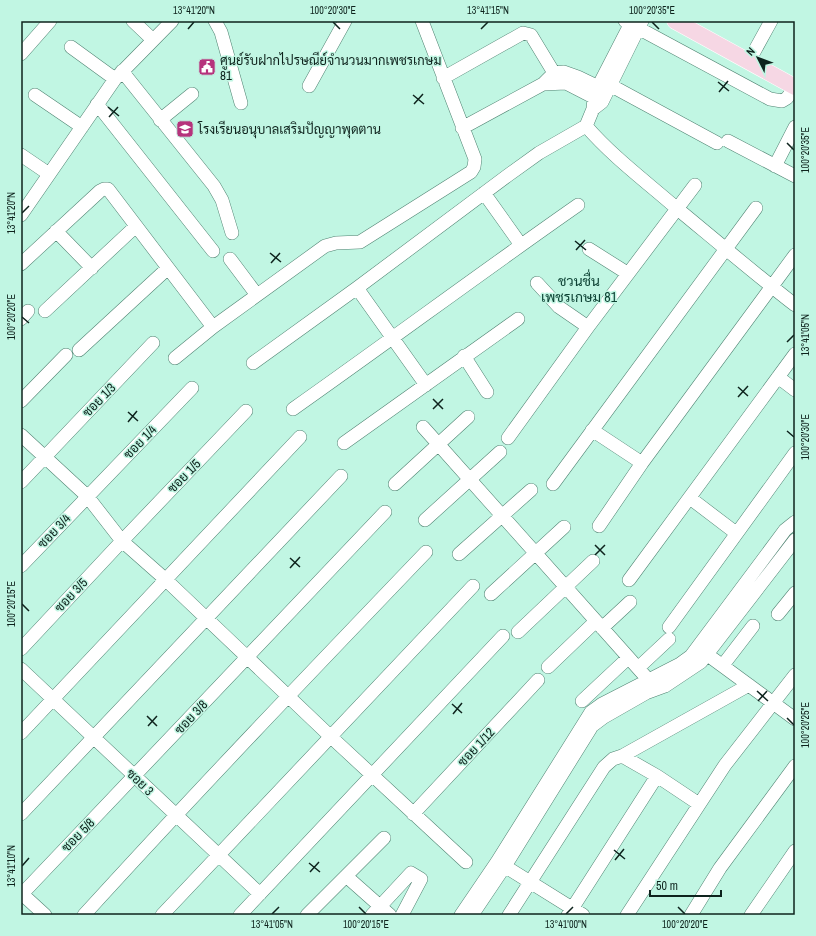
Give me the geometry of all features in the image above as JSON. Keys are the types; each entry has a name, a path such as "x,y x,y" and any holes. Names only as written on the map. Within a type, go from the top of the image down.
{"main road":[{"path":"675,21 795,87"}],"street":[{"path":"21,54 50,21"},
{"path":"133,21 153,40"},
{"path":"21,215 118,75 172,21"},
{"path":"215,21 221,32 241,104"},
{"path":"309,86 345,21"},
{"path":"749,62 771,21"},
{"path":"175,358 213,327 325,246 336,243 360,242 471,172 474,167 475,159 444,78 427,23"},
{"path":"253,363 539,153 586,126 633,23 770,99 782,101 787,98 795,87"},
{"path":"444,78 523,33 531,36 554,73"},
{"path":"71,47 118,75 160,120 214,186 222,200 232,233"},
{"path":"462,128 543,84 554,73 564,72 601,95"},
{"path":"543,84 566,83 601,95 722,142 795,176"},
{"path":"160,120 192,94"},
{"path":"35,95 82,126"},
{"path":"97,104 213,251"},
{"path":"586,126 602,144 725,249 795,305"},
{"path":"775,166 791,143 795,127"},
{"path":"21,155 49,174"},
{"path":"508,438 627,273 695,185"},
{"path":"21,264 100,191 104,189 108,190 213,327"},
{"path":"484,193 521,245"},
{"path":"293,410 578,205"},
{"path":"553,484 756,208"},
{"path":"44,311 136,226"},
{"path":"56,231 92,268"},
{"path":"589,249 627,273"},
{"path":"600,526 642,463 795,256"},
{"path":"230,259 257,295"},
{"path":"79,350 168,268"},
{"path":"537,283 559,306 588,327"},
{"path":"357,288 426,385"},
{"path":"344,444 464,356 518,319"},
{"name":"ซอย 1/3","path":"21,482 153,343"},
{"path":"629,580 795,354"},
{"path":"21,401 66,355"},
{"path":"464,356 487,392"},
{"path":"778,377 795,390"},
{"name":"ซอย 1/4","path":"87,496 192,388"},
{"name":"ซอย 1/5","path":"122,541 246,411"},
{"path":"395,484 468,416"},
{"path":"422,427 652,684"},
{"path":"592,430 642,463"},
{"path":"21,435 87,496 122,541 165,579 330,736 466,862"},
{"path":"21,733 300,437"},
{"path":"425,520 500,452"},
{"path":"638,668 669,633 736,533 795,453"},
{"path":"21,814 92,737 207,619 341,476"},
{"path":"459,554 501,515 531,490"},
{"name":"ซอย 3/4","path":"21,566 87,496"},
{"path":"690,498 736,533"},
{"name":"ซอย 3/8","path":"135,776 385,512"},
{"path":"702,651 785,530 795,522"},
{"path":"491,594 564,527"},
{"path":"472,915 591,712 602,704 652,684 691,656 702,651 795,540"},
{"name":"ซอย 3/5","path":"21,649 122,541"},
{"path":"84,915 175,815 288,695 426,552"},
{"path":"518,632 593,561"},
{"path":"162,915 473,586"},
{"path":"778,614 795,593"},
{"path":"548,667 599,625 630,602"},
{"path":"723,665 753,626"},
{"path":"240,915 503,636"},
{"path":"702,651 795,719"},
{"path":"582,702 628,658"},
{"name":"ซอย 3","path":"21,669 260,894"},
{"path":"627,915 725,764 795,675"},
{"name":"ซอย 1/12","path":"413,814 538,680"},
{"path":"509,915 604,767 613,759 622,756 749,685"},
{"path":"622,756 658,776 699,804"},
{"path":"691,915 720,868 795,766"},
{"name":"ซอย 5/8","path":"21,894 135,776"},
{"path":"501,864 575,913 658,776"},
{"path":"307,915 384,838"},
{"path":"751,915 795,851"},
{"path":"461,915 501,864"},
{"path":"376,910 411,873 421,879 402,915"},
{"path":"346,876 376,910 390,915"},
{"path":"21,894 45,915"}],"place":[{"name":"ศูนย์รับฝากไปรษณีย์จำนวนมากเพชรเกษม 81","path":"207,67"},
{"name":"โรงเรียนอนุบาลเสริมปัญญาพุดตาน","path":"185,129"}],"district":[{"name":"ชวนชื่น เพชรเกษม 81","path":"579,290"}]}
